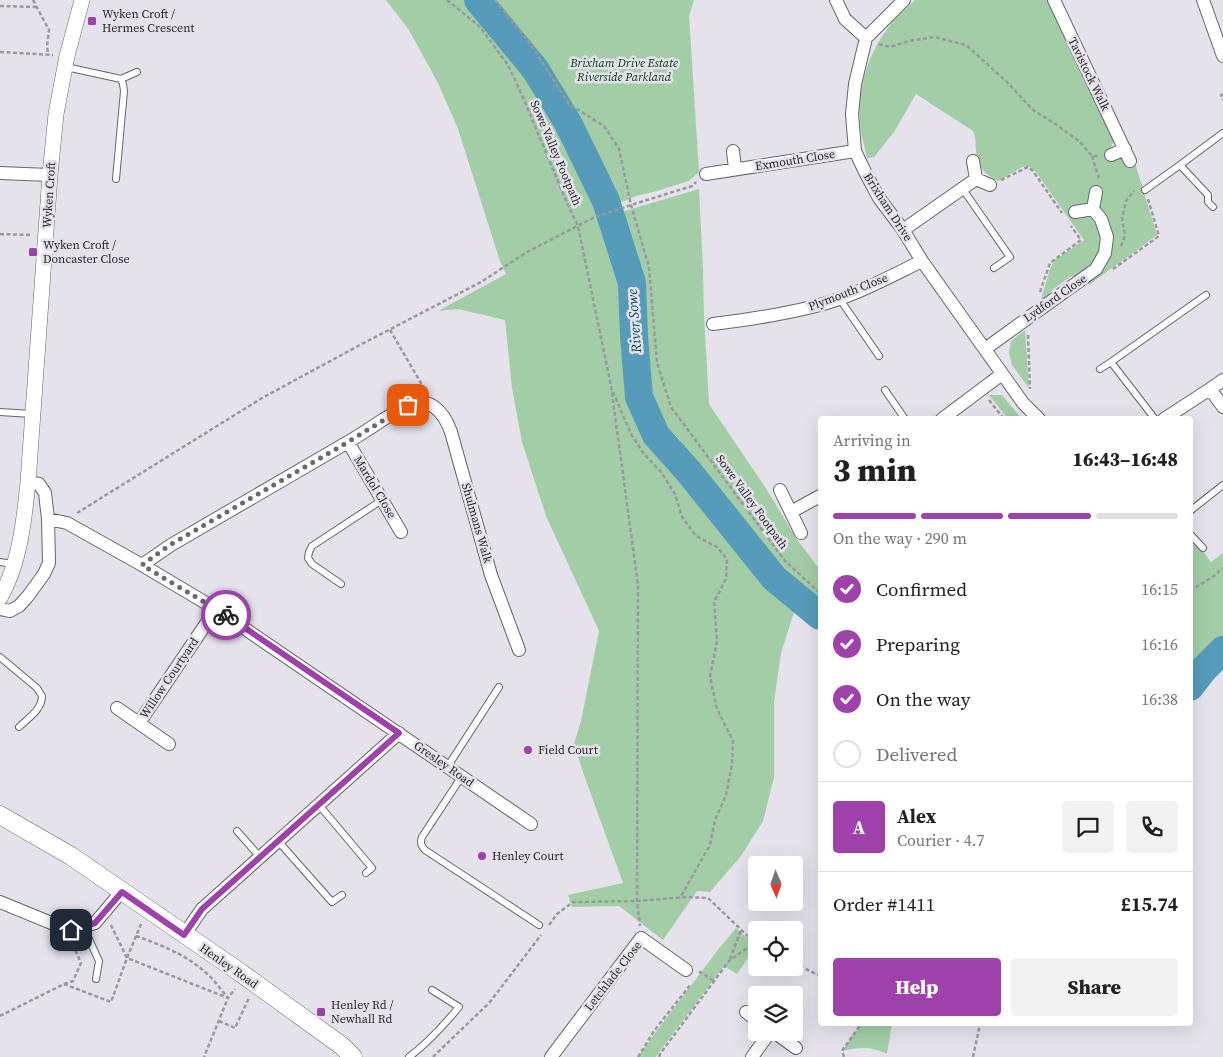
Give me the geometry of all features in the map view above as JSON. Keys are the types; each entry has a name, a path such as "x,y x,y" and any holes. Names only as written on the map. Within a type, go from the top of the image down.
{"main road":[{"name":"Henley Road","path":"0,815 71,856 150,910 334,1041 349,1056"}],"street":[{"name":"Wyken Croft","path":"0,598 5,590 7,563 24,522 56,114 66,61 82,0"},
{"path":"836,0 845,19 866,38 904,0"},
{"name":"Tavistock Walk","path":"1054,0 1130,161"},
{"path":"1203,0 1219,34 1223,56"},
{"name":"Brixham Drive","path":"866,38 855,84 852,114 855,150 880,198 922,261 1023,404 1035,415"},
{"path":"1111,155 1125,149"},
{"name":"Exmouth Close","path":"706,174 855,150"},
{"path":"733,151 735,169"},
{"path":"973,161 976,179"},
{"path":"0,172 50,175"},
{"path":"903,230 976,179"},
{"path":"976,179 990,185"},
{"path":"1070,215 1093,209 1096,192"},
{"name":"Lydford Close","path":"985,349 1096,269 1105,254 1107,237 1101,219 1093,209"},
{"name":"Plymouth Close","path":"713,324 813,307 866,288 922,261"},
{"path":"946,416 1002,374"},
{"path":"1169,416 1223,380"},
{"path":"1210,389 1223,407"},
{"name":"Mardol Close","path":"142,565 170,545 408,405 427,403"},
{"name":"Shulmans Walk","path":"427,403 435,407 448,423 492,575 520,650"},
{"name":"Mardol Close","path":"348,442 401,532"},
{"path":"0,610 10,611 19,606 44,574 49,563 48,519 45,493 39,484 28,482"},
{"path":"780,490 801,533"},
{"path":"791,512 818,497"},
{"name":"Gresley Road","path":"48,519 68,524 216,609 531,824"},
{"name":"Willow Courtyard","path":"138,723 216,609"},
{"name":"Willow Courtyard","path":"117,708 169,744"},
{"path":"184,935 202,909 399,733"},
{"path":"0,902 66,929 95,923 122,892"},
{"name":"Letchlade Close","path":"551,1057 641,938 686,970"},
{"path":"752,1057 764,1041"},
{"path":"786,1041 796,1048"}],"lane":[{"path":"66,61 121,79 124,84 116,179"},
{"path":"121,79 137,72"},
{"path":"1145,190 1223,133"},
{"path":"1180,165 1208,195 1208,202 1213,207"},
{"path":"962,188 1010,257 994,268"},
{"path":"1100,369 1206,295"},
{"path":"839,298 879,356"},
{"path":"1112,362 1153,416"},
{"path":"885,390 903,416"},
{"path":"0,412 33,414"},
{"path":"1193,509 1223,485"},
{"path":"341,584 312,564 308,558 309,552 312,546 382,500"},
{"path":"1193,537 1203,548"},
{"path":"0,657 37,688 42,696 41,705 20,727"},
{"path":"448,766 499,687"},
{"path":"462,776 422,837 422,846 425,850 539,925"},
{"path":"319,805 372,868 366,873"},
{"path":"237,831 260,857"},
{"path":"278,841 332,902 342,895"},
{"path":"77,928 99,961 96,979"},
{"path":"409,1057 442,1028 459,1007 432,990"}],"path":[{"path":"27,7 28,0"},
{"path":"33,0 49,30 46,46 48,54"},
{"name":"Sowe Valley Footpath","path":"447,0 480,27 508,65 566,203 578,226 593,218 631,204 649,267 657,363 671,407 785,561 818,591"},
{"path":"495,0 527,39 569,104 604,126 619,150 631,204 692,186 706,174"},
{"path":"0,6 37,6"},
{"path":"866,38 890,47 909,41 935,37 966,45 1006,81 1033,110 1079,141 1092,156 1099,178 1096,192"},
{"path":"0,52 48,54 66,61"},
{"path":"1223,94 1221,95 1223,100"},
{"path":"1092,156 1111,155"},
{"path":"990,185 1028,167 1070,215"},
{"path":"1120,246 1125,236 1122,218 1126,201 1136,188"},
{"path":"1111,270 1159,236 1145,190"},
{"path":"1035,415 1030,317 1050,263 1081,240 1070,225"},
{"path":"68,524 77,513 262,398 481,282 527,252 578,226 611,386 638,585 637,902 641,938"},
{"path":"0,234 46,236"},
{"path":"390,329 425,390 427,403"},
{"path":"611,386 631,434 675,494 682,517 696,536 717,547 727,559 726,579 714,602 717,641 710,678 717,710 733,741 732,765 726,795 715,820 710,845 680,898"},
{"path":"981,389 1002,416"},
{"path":"1193,589 1223,568"},
{"path":"433,1057 490,1002 557,914 573,902 637,902 680,898 708,898 748,937"},
{"path":"64,984 111,1002 142,921 150,910"},
{"path":"104,912 127,958 228,998"},
{"path":"0,1016 72,981 81,963 70,937 77,928"},
{"path":"659,1057 729,961 741,930"},
{"path":"136,936 184,956 207,973 228,998"},
{"path":"729,961 748,949"},
{"path":"803,968 818,975"},
{"path":"638,1057 654,1031 700,972 714,981"},
{"path":"204,1057 228,998 250,980"},
{"path":"219,1021 235,1028 250,980"},
{"path":"844,1057 842,1051 860,1026"},
{"path":"974,1057 980,1026"}],"green space":[{"path":"386,0 473,0 513,50 557,115 585,170 601,225 615,247 625,285 630,398 649,441 732,543 752,563 766,583 795,609 781,653 774,702 774,777 763,821 741,856 710,892 697,891 663,940 619,906 572,907 568,895 623,883 574,744 581,721 599,631 546,516 522,442 512,388 505,320 458,309 438,311 506,274 500,261 458,129 438,83 409,30"},
{"name":"Brixham Drive Estate Riverside Parkland","path":"484,0 694,0 689,16 699,172 689,181 636,196 617,204 608,187 600,164 586,145 570,113 534,55"},
{"path":"915,0 1047,0 1111,132 1114,141 1109,151 1126,161 1134,160 1157,235 1089,285 1082,274 1070,277 1052,290 1046,299 1040,303 1050,269 1055,260 1084,240 1036,172 1029,166 1022,167 998,181 985,173 978,161 973,131 916,94 894,132 874,157 867,158 861,132 860,103 861,89 869,62 882,37 893,22"},
{"path":"699,189 709,404 767,490 796,538 818,567 818,606 804,596 771,564 707,484 679,439 668,428 657,421 645,398 639,363 636,256 633,243 623,227 619,213"},
{"path":"1025,330 1029,388 1012,365 1009,353 1011,341"},
{"path":"989,395 1002,395 1020,416 1006,416"},
{"path":"1193,537 1211,562 1223,553 1223,640 1193,669"},
{"path":"736,928 748,939 748,958 737,974 724,966 656,1057 638,1057 650,1040"},
{"path":"860,1026 892,1026 887,1054 865,1048 842,1051"}],"waterway":[{"name":"River Sowe","path":"478,0 535,69 568,123 606,201 632,283 639,397 656,435 689,472 774,578 818,614"},
{"name":"River Sowe","path":"1193,683 1223,650"}],"way so far":[{"path":"226,615 142,565 170,545 408,405"}],"place":[{"name":"Wyken Croft / Hermes Crescent","path":"92,21"},
{"name":"Wyken Croft / Doncaster Close","path":"33,252"},
{"name":"Field Court","path":"528,750"},
{"name":"Henley Court","path":"482,856"},
{"name":"Henley Rd / Newhall Rd","path":"321,1012"}],"route":[{"path":"71,930 95,923 122,892 184,935 202,909 399,733 226,615"}]}
